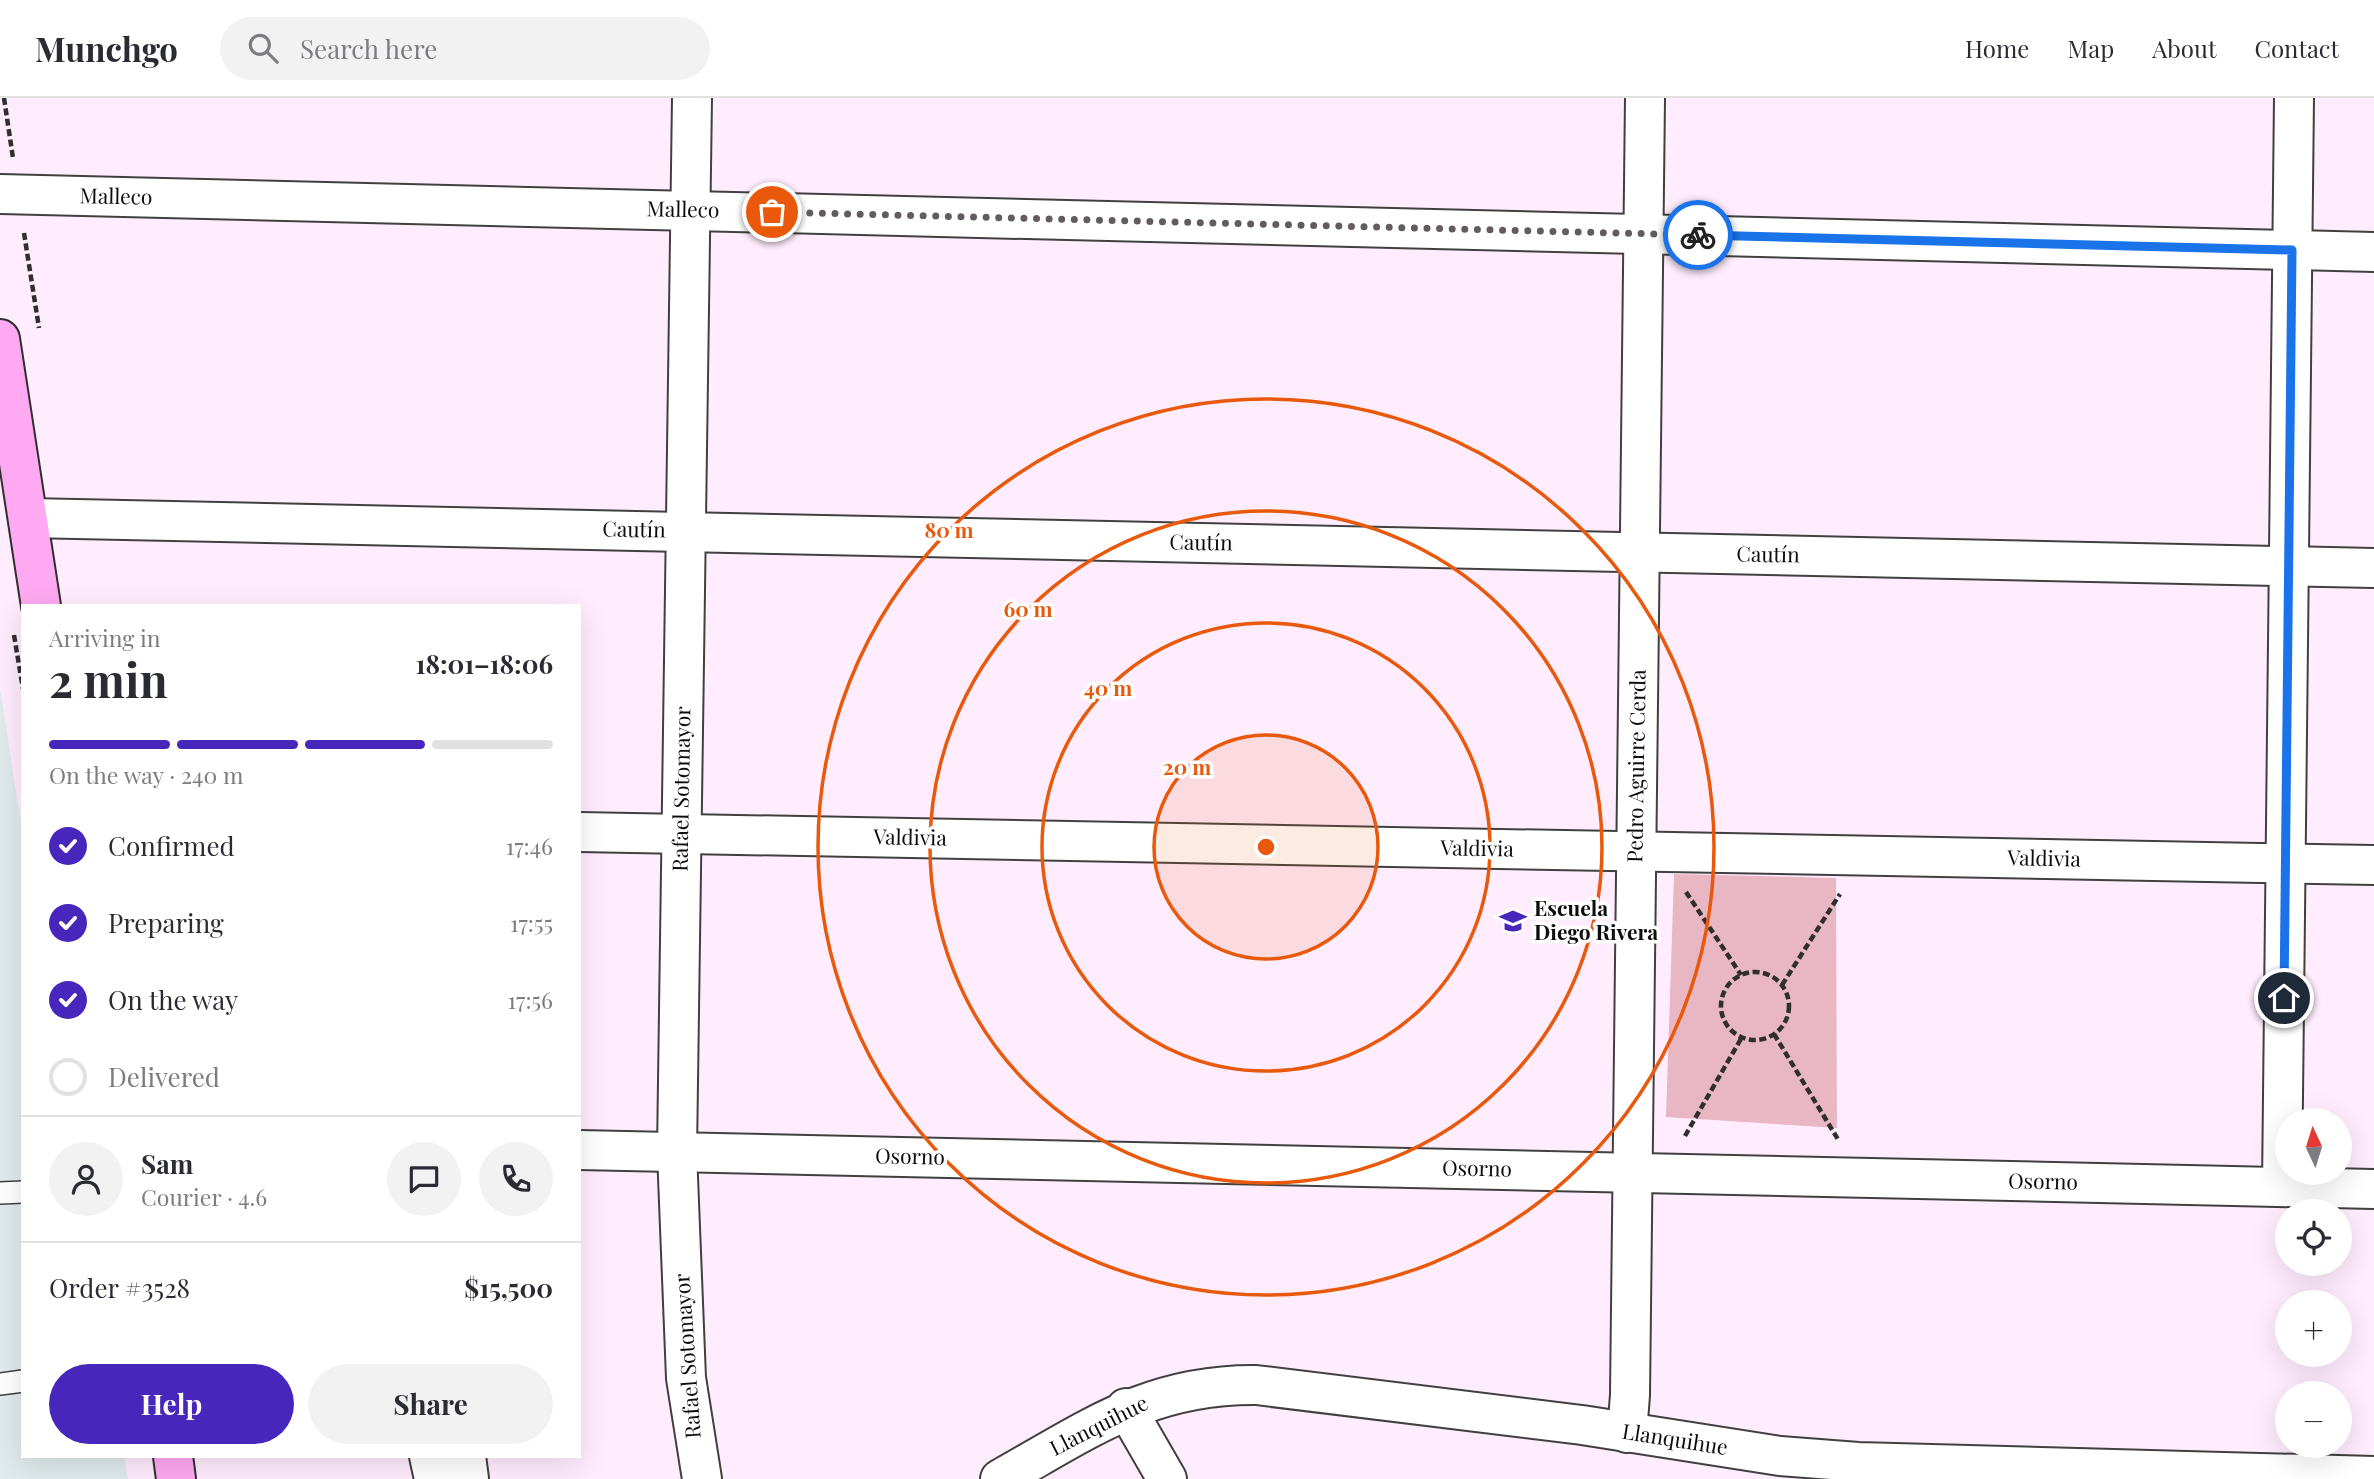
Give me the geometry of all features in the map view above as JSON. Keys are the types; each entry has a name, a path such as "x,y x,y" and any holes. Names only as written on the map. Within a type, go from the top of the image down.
{"main road":[{"path":"0,339 41,604"},
{"path":"173,1458 176,1479"}],"street":[{"name":"Rafael Sotomayor","path":"692,98 677,1152 685,1378 702,1479"},
{"name":"Pedro Aguirre Cerda","path":"1626,1433 1648,1173 1647,852 1639,553 1644,98"},
{"path":"2282,1187 2294,98"},
{"name":"Malleco","path":"0,194 2374,252"},
{"name":"Cautín","path":"28,518 2374,568"},
{"name":"Valdivia","path":"581,832 2374,865"},
{"name":"Osorno","path":"581,1150 2374,1189"},
{"name":"Llanquihue","path":"1000,1479 1126,1408 1191,1389 1256,1385 1626,1433 1774,1467 1858,1462 2374,1476"},
{"path":"1126,1408 1167,1479"},
{"path":"429,1458 434,1479"},
{"path":"466,1458 469,1479"}],"lane":[{"path":"0,1193 21,1192"},
{"path":"0,1384 21,1381"}],"path":[{"path":"1647,852 1741,975"},
{"path":"1782,985 1864,856"},
{"path":"1764,973 1782,985 1789,1006 1782,1027 1774,1034 1752,1040 1742,1037 1726,1022 1722,1001 1725,990 1741,975 1764,973"},
{"path":"1774,1034 1862,1178"},
{"path":"1648,1173 1742,1037"}],"shaded area":[{"path":"0,688 21,824 21,1458 124,1458 128,1479 0,1479"},
{"path":"1674,874 1836,878 1837,1128 1666,1117"}],"way so far":[{"path":"772,212 1698,235"}],"place":[{"name":"Escuela Diego Rivera","path":"1513,921"}],"route":[{"path":"1698,235 2292,250 2284,998"}]}
